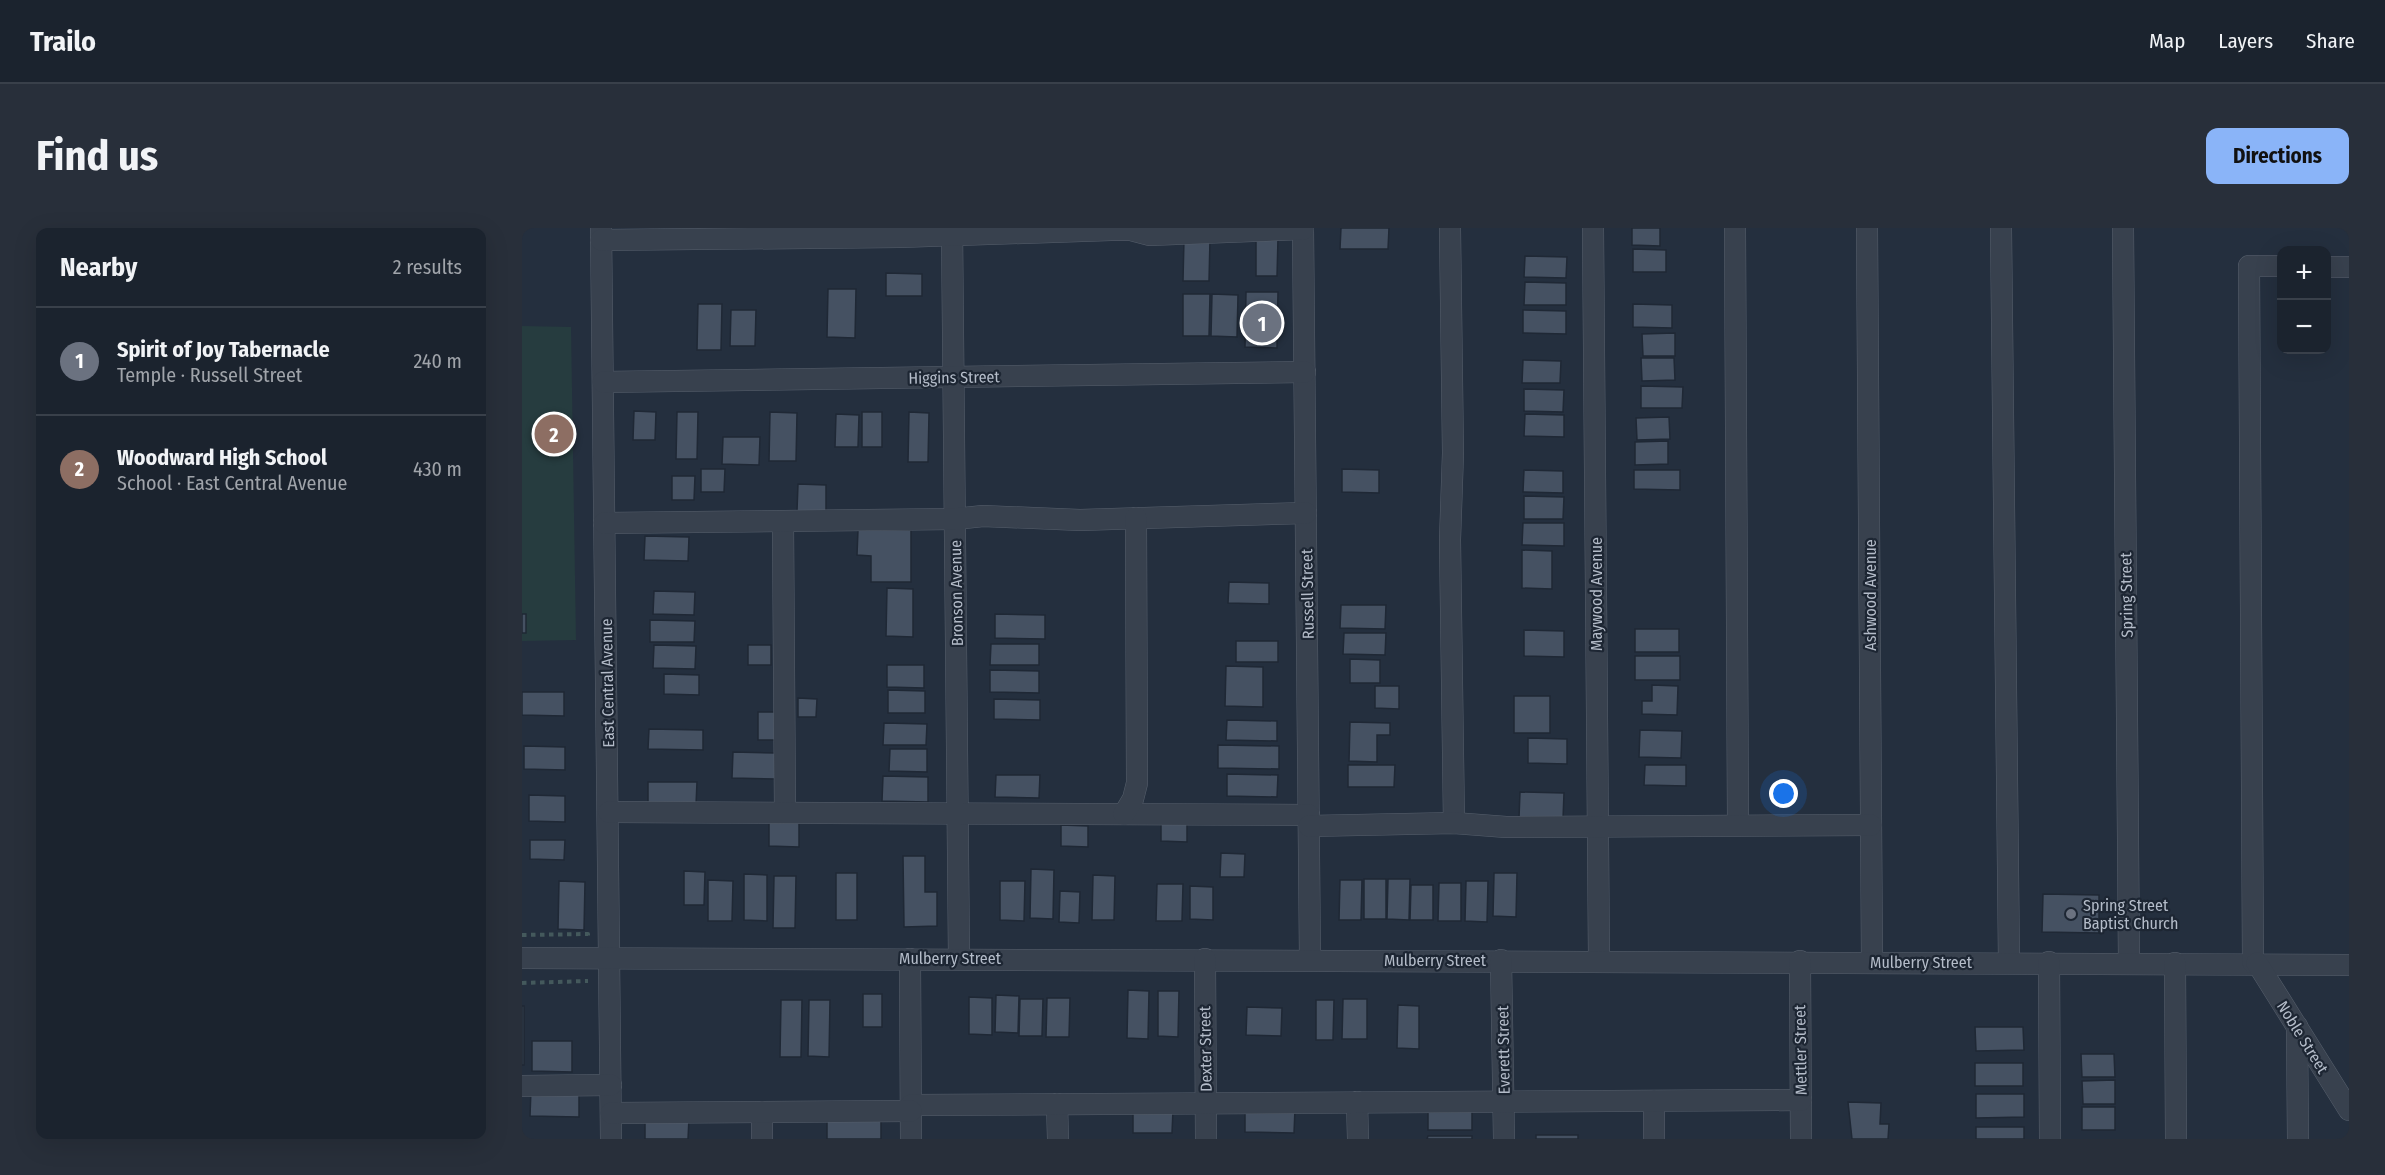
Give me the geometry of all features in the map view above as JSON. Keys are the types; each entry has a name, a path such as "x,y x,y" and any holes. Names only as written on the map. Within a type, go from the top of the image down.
{"street":[{"path":"1450,228 1453,453 1450,540 1454,823"},
{"name":"Maywood Avenue","path":"1593,228 1599,960"},
{"path":"1735,228 1738,824"},
{"name":"Ashwood Avenue","path":"1867,228 1872,962"},
{"path":"2001,228 2009,962"},
{"name":"Spring Street","path":"2123,228 2129,963"},
{"path":"601,234 1131,229 1150,235 1303,229"},
{"name":"Russell Street","path":"1303,229 1310,959"},
{"name":"Bronson Avenue","path":"952,231 959,958"},
{"name":"East Central Avenue","path":"601,234 611,1139"},
{"path":"2255,963 2249,266 2277,266"},
{"path":"2331,267 2349,267"},
{"name":"Higgins Street","path":"603,382 1305,372"},
{"path":"604,523 955,519 983,516 1080,520 1306,513"},
{"path":"1124,814 1133,799 1137,783 1136,518"},
{"path":"783,522 785,812"},
{"path":"609,812 1124,814 1454,823 1506,827 1871,825"},
{"name":"Mulberry Street","path":"522,958 2349,964"},
{"path":"910,958 911,1139"},
{"name":"Dexter Street","path":"1204,959 1206,1139"},
{"name":"Everett Street","path":"1501,960 1504,1139"},
{"name":"Mettler Street","path":"1800,961 1801,1139"},
{"path":"2049,962 2050,1139"},
{"path":"2175,963 2176,1139"},
{"name":"Noble Street","path":"2255,963 2349,1110"},
{"path":"2297,1026 2298,1139"},
{"path":"522,1086 611,1085"},
{"path":"611,1113 1206,1102 1801,1100"},
{"path":"1654,1101 1654,1139"},
{"path":"1358,1102 1358,1139"},
{"path":"1058,1104 1058,1139"},
{"path":"762,1112 762,1139"}],"green space":[{"path":"522,326 571,327 576,640 522,641"}],"building":[{"path":"1341,228 1389,228 1388,249 1340,249"},
{"path":"1632,228 1660,228 1660,246 1632,245"},
{"path":"1256,237 1278,238 1277,276 1256,276"},
{"path":"1184,239 1210,239 1209,281 1183,281"},
{"path":"1633,249 1666,250 1666,272 1633,272"},
{"path":"1525,256 1567,257 1566,278 1524,277"},
{"path":"886,273 922,274 922,296 886,296"},
{"path":"1525,282 1566,283 1566,305 1524,305"},
{"path":"828,289 856,289 855,338 827,337"},
{"path":"1246,292 1278,292 1277,348 1245,347"},
{"path":"1183,294 1210,294 1209,336 1183,336"},
{"path":"1212,294 1238,295 1237,337 1211,336"},
{"path":"698,304 722,304 721,350 697,350"},
{"path":"1633,304 1672,305 1672,328 1633,327"},
{"path":"731,310 756,310 755,346 730,346"},
{"path":"1523,310 1566,311 1566,334 1523,333"},
{"path":"1675,333 1675,356 1643,356 1642,334"},
{"path":"1641,358 1674,358 1675,380 1642,381"},
{"path":"1523,360 1561,361 1560,383 1522,383"},
{"path":"1641,386 1683,387 1682,408 1641,408"},
{"path":"1524,389 1564,390 1563,412 1524,411"},
{"path":"634,411 656,412 655,440 633,440"},
{"path":"677,412 698,412 697,459 676,459"},
{"path":"770,412 797,413 796,461 769,461"},
{"path":"862,412 882,412 882,447 862,447"},
{"path":"909,412 929,413 928,462 908,462"},
{"path":"836,414 859,415 858,447 835,447"},
{"path":"1525,414 1564,415 1564,437 1524,436"},
{"path":"1669,417 1670,439 1637,440 1636,418"},
{"path":"723,437 760,437 759,465 722,464"},
{"path":"1668,441 1668,464 1635,465 1635,442"},
{"path":"701,469 725,469 724,492 701,492"},
{"path":"1342,469 1379,470 1379,493 1342,492"},
{"path":"1524,470 1563,471 1563,493 1523,492"},
{"path":"1634,470 1680,470 1680,490 1634,489"},
{"path":"672,476 695,476 694,500 672,500"},
{"path":"798,484 826,485 826,511 797,511"},
{"path":"1524,496 1564,497 1563,519 1524,519"},
{"path":"1523,523 1564,523 1564,546 1522,545"},
{"path":"858,530 911,530 911,582 871,582 871,556 857,555"},
{"path":"645,536 689,537 688,561 644,560"},
{"path":"1522,550 1552,551 1552,589 1522,588"},
{"path":"1229,582 1269,583 1269,604 1228,603"},
{"path":"887,588 913,589 913,637 886,636"},
{"path":"654,591 695,592 694,615 653,614"},
{"path":"1341,605 1386,605 1385,629 1340,628"},
{"path":"522,614 526,614 526,633 522,633"},
{"path":"995,614 1045,615 1045,639 995,638"},
{"path":"650,620 695,621 694,642 650,642"},
{"path":"1635,629 1679,629 1679,652 1635,652"},
{"path":"1524,630 1564,631 1564,657 1524,656"},
{"path":"1344,633 1386,633 1385,655 1343,654"},
{"path":"1236,641 1278,641 1278,662 1236,662"},
{"path":"991,644 1039,644 1039,665 990,665"},
{"path":"654,645 696,646 695,669 653,668"},
{"path":"748,645 771,645 771,665 748,665"},
{"path":"1635,656 1680,656 1680,680 1635,680"},
{"path":"1350,659 1380,660 1380,683 1350,683"},
{"path":"887,665 924,665 924,688 887,687"},
{"path":"1226,666 1263,667 1263,707 1225,706"},
{"path":"990,670 1039,671 1039,693 990,692"},
{"path":"664,674 699,675 699,695 664,694"},
{"path":"1652,685 1678,686 1677,715 1642,714 1642,701 1652,701"},
{"path":"1375,686 1399,686 1399,709 1375,708"},
{"path":"888,690 925,691 925,713 888,713"},
{"path":"522,692 564,692 564,716 522,715"},
{"path":"1514,696 1550,696 1550,733 1514,733"},
{"path":"798,698 817,699 816,717 798,717"},
{"path":"994,699 1040,700 1040,720 994,719"},
{"path":"758,712 778,712 777,740 758,740"},
{"path":"1227,720 1277,721 1277,741 1226,740"},
{"path":"1350,722 1390,723 1390,735 1377,735 1377,762 1349,761"},
{"path":"884,723 927,724 926,745 883,745"},
{"path":"649,729 703,730 703,750 648,749"},
{"path":"1640,730 1682,731 1681,758 1639,757"},
{"path":"1528,738 1567,739 1567,764 1528,763"},
{"path":"1218,745 1279,746 1279,769 1218,768"},
{"path":"524,746 565,747 565,770 524,769"},
{"path":"890,749 927,749 927,772 889,771"},
{"path":"733,752 776,753 776,779 732,778"},
{"path":"1348,765 1395,765 1394,787 1348,787"},
{"path":"1645,765 1686,765 1686,786 1644,785"},
{"path":"1227,774 1278,775 1277,797 1227,796"},
{"path":"996,775 1040,775 1039,798 995,797"},
{"path":"883,776 928,777 928,802 882,801"},
{"path":"648,782 697,782 696,805 648,804"},
{"path":"1520,792 1564,793 1563,819 1519,818"},
{"path":"529,795 565,796 565,822 529,821"},
{"path":"769,821 799,821 799,847 769,846"},
{"path":"1161,821 1187,821 1187,842 1161,841"},
{"path":"1061,825 1088,826 1088,847 1061,846"},
{"path":"530,840 565,840 564,860 530,859"},
{"path":"1221,853 1245,854 1244,877 1220,877"},
{"path":"903,856 925,856 925,892 937,892 937,926 904,927"},
{"path":"1031,869 1054,870 1053,919 1030,918"},
{"path":"684,871 705,872 704,905 684,905"},
{"path":"836,873 857,873 857,920 836,920"},
{"path":"1494,873 1517,873 1516,917 1493,916"},
{"path":"744,874 767,875 767,921 744,920"},
{"path":"1093,875 1115,876 1114,920 1092,920"},
{"path":"774,876 796,876 795,928 773,928"},
{"path":"1364,879 1386,879 1386,919 1364,919"},
{"path":"1388,879 1410,879 1409,920 1387,919"},
{"path":"708,880 733,881 732,921 708,921"},
{"path":"1340,880 1362,880 1361,920 1339,920"},
{"path":"559,881 585,882 584,930 558,929"},
{"path":"1000,881 1025,881 1024,921 1000,920"},
{"path":"1466,881 1488,881 1487,922 1465,921"},
{"path":"1439,883 1461,883 1461,921 1438,921"},
{"path":"1157,884 1183,884 1182,921 1156,921"},
{"path":"1411,885 1433,885 1433,920 1410,920"},
{"path":"1190,886 1213,887 1213,920 1190,919"},
{"path":"1060,891 1080,892 1079,923 1059,922"},
{"name":"Spring Street Baptist Church","path":"2043,894 2099,895 2099,933 2042,932"},
{"path":"1128,990 1149,991 1148,1039 1127,1038"},
{"path":"1158,991 1179,991 1178,1037 1158,1036"},
{"path":"863,994 882,994 882,1027 863,1027"},
{"path":"996,995 1019,996 1018,1033 995,1032"},
{"path":"969,997 992,998 992,1035 969,1034"},
{"path":"1047,998 1070,998 1069,1037 1046,1037"},
{"path":"1020,999 1043,999 1042,1036 1019,1036"},
{"path":"1343,999 1367,999 1367,1039 1342,1039"},
{"path":"781,1000 802,1000 801,1057 780,1057"},
{"path":"809,1000 830,1000 829,1057 808,1056"},
{"path":"1316,1000 1334,1000 1333,1040 1316,1040"},
{"path":"1398,1005 1419,1006 1419,1049 1397,1048"},
{"path":"522,1006 524,1006 524,1065 522,1065"},
{"path":"1247,1007 1282,1008 1281,1036 1246,1035"},
{"path":"1975,1027 2023,1027 2024,1050 1976,1051"},
{"path":"532,1041 572,1041 572,1072 532,1071"},
{"path":"2081,1054 2114,1054 2115,1077 2082,1077"},
{"path":"1975,1063 2023,1063 2023,1086 1975,1086"},
{"path":"2115,1080 2115,1104 2083,1104 2082,1081"},
{"path":"531,1090 579,1091 579,1117 530,1116"},
{"path":"1976,1094 2024,1094 2024,1117 1976,1118"},
{"path":"1848,1102 1881,1103 1880,1124 1889,1124 1888,1139 1852,1139"},
{"path":"2082,1107 2115,1107 2115,1130 2082,1130"},
{"path":"1245,1108 1295,1109 1294,1133 1245,1132"},
{"path":"1428,1108 1472,1109 1472,1130 1428,1130"},
{"path":"1133,1109 1173,1110 1172,1133 1133,1133"},
{"path":"827,1116 881,1117 881,1139 827,1139"},
{"path":"645,1117 689,1118 688,1139 645,1139"},
{"path":"1976,1127 2024,1127 2024,1139 1976,1139"},
{"path":"1536,1135 1578,1135 1578,1139 1536,1139"},
{"path":"1428,1136 1472,1136 1472,1139 1427,1139"}],"place":[{"name":"Spirit of Joy Tabernacle","path":"1262,323"},
{"name":"Woodward High School","path":"554,434"},
{"name":"Spring Street Baptist Church","path":"2071,914"}]}
